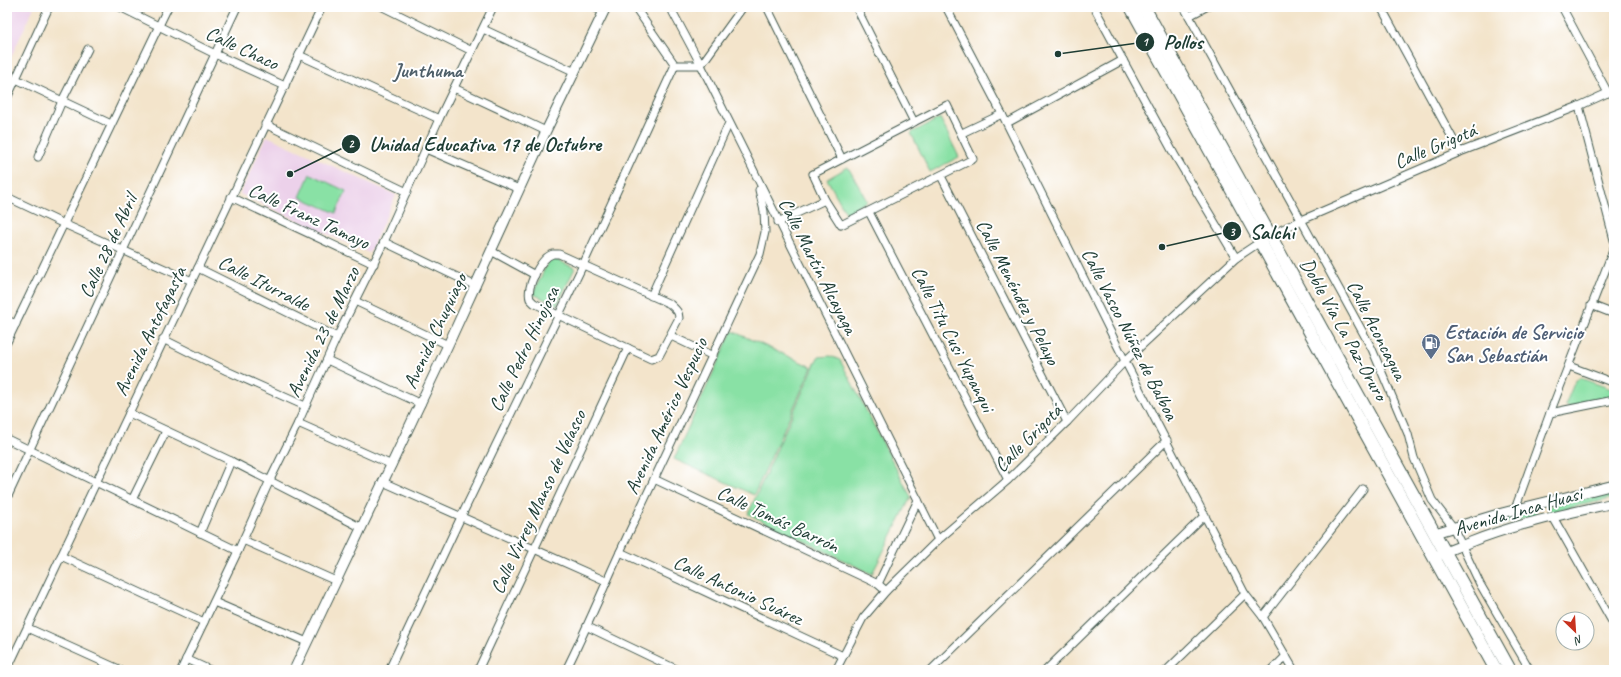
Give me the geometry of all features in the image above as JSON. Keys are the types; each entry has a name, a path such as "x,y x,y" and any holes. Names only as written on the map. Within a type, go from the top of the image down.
{"highway":[{"name":"Doble Vía La Paz-Oruro","path":"1131,7 1496,670"},
{"name":"Doble Vía La Paz-Oruro","path":"1144,7 1510,670"}],"street":[{"path":"7,98 49,7"},
{"name":"Calle Chaco","path":"120,7 215,54 285,86"},
{"path":"7,342 168,7"},
{"name":"Calle 28 de Abril","path":"7,498 237,7"},
{"name":"Avenida Antofagasta","path":"7,670 265,124 285,86 322,7"},
{"path":"383,7 472,51"},
{"name":"Avenida 23 de Marzo","path":"181,670 238,552 337,337 374,264 454,88 484,29 493,7"},
{"path":"593,7 605,9"},
{"path":"635,7 674,65 701,65 743,7"},
{"name":"Calle Martín Alcayaga","path":"670,7 701,65 752,170 938,540"},
{"path":"767,7 842,159"},
{"path":"856,7 914,122"},
{"name":"Calle Vasco Núñez de Balboa","path":"946,7 1002,114 1125,361 1245,594 1263,617 1294,670"},
{"path":"1094,7 1194,190 1236,258"},
{"name":"Calle Aconcagua","path":"1184,7 1372,348 1408,434 1414,458 1422,480 1432,500 1453,527 1480,584 1530,670"},
{"path":"1189,16 1206,7"},
{"path":"1381,7 1460,152"},
{"path":"1562,7 1611,92"},
{"name":"Avenida Chuquiago","path":"294,670 476,286 546,130 605,9"},
{"path":"484,29 575,72"},
{"path":"38,157 62,101 88,49"},
{"path":"299,55 440,119"},
{"path":"1006,123 1123,60"},
{"name":"Calle Pedro Hinojosa","path":"389,670 583,265 674,65"},
{"path":"16,79 111,124"},
{"path":"454,88 546,130"},
{"name":"Calle Grigotá","path":"1270,235 1460,152 1611,92"},
{"path":"947,105 962,133 973,159 841,226 825,200 813,174 842,159 947,105"},
{"path":"1579,106 1614,240"},
{"path":"962,133 1002,114"},
{"path":"651,296 729,123"},
{"path":"265,124 407,192"},
{"path":"426,149 519,189"},
{"name":"Avenida Américo Vespucio","path":"566,670 588,627 606,581 760,254 765,232 764,211 752,170"},
{"name":"Calle Menéndez y Pelayo","path":"941,176 1067,422"},
{"path":"7,197 192,281"},
{"name":"Calle Franz Tamayo","path":"231,197 374,264"},
{"path":"778,222 825,200"},
{"name":"Calle Titu Cusi Yupanqui","path":"869,212 1008,480"},
{"path":"384,242 476,286"},
{"name":"Calle Grigotá","path":"836,670 863,618 886,591 938,540 1008,480 1067,422 1125,361 1236,258 1260,242"},
{"path":"1515,509 1550,413 1614,248"},
{"path":"491,251 535,275"},
{"path":"559,254 670,304 679,313 679,318 661,354 656,358 651,359 534,303 530,299 529,290 535,275 547,255 559,254"},
{"name":"Calle Iturralde","path":"198,268 337,337"},
{"path":"355,300 448,345"},
{"path":"1591,305 1614,314"},
{"path":"7,320 16,324"},
{"path":"671,336 713,356"},
{"path":"163,339 227,372 305,406"},
{"name":"Calle Virrey Manso de Velasco","path":"478,670 533,549 628,348"},
{"path":"327,360 420,404"},
{"path":"1568,366 1614,383"},
{"path":"1550,413 1614,400"},
{"path":"129,413 231,460 362,528"},
{"path":"298,423 392,465"},
{"path":"132,500 166,431"},
{"path":"7,439 238,552"},
{"path":"931,670 1167,440"},
{"path":"200,533 231,460"},
{"name":"Calle Tomás Barrón","path":"654,479 878,584 886,591"},
{"path":"383,482 606,581"},
{"name":"Avenida Inca Huasi","path":"1435,533 1515,509 1614,485"},
{"path":"1263,617 1363,489"},
{"path":"878,584 918,500"},
{"name":"Avenida Inca Huasi","path":"1434,557 1445,551 1486,536 1553,517 1614,503"},
{"path":"1537,504 1542,520"},
{"path":"1046,670 1205,515"},
{"path":"1553,517 1614,625"},
{"path":"243,540 336,581"},
{"name":"Calle Antonio Suárez","path":"620,552 843,656"},
{"path":"61,556 204,622"},
{"path":"1168,670 1245,594"},
{"path":"214,602 307,642"},
{"path":"588,627 678,670"},
{"path":"28,628 121,670"},
{"path":"1272,670 1286,656"},
{"path":"186,659 210,670"}],"shaded area":[{"path":"7,7 34,7 7,66"},
{"path":"267,136 396,195 369,253 240,194"}],"green space":[{"path":"940,118 959,157 930,172 911,133"},
{"path":"848,167 867,201 846,213 827,179"},
{"path":"310,174 346,191 336,213 300,197"},
{"path":"550,257 575,268 557,305 533,294"},
{"path":"732,331 812,367 754,495 674,459"},
{"path":"830,356 840,360 911,497 872,574 748,514 818,357"},
{"path":"1580,378 1614,390 1614,397 1569,407 1565,405 1575,381"},
{"path":"1614,491 1614,498 1551,512 1548,510 1550,506"},
{"path":"1533,510 1537,512 1535,516 1494,527 1491,523 1493,520"}],"place":[{"name":"Pollos","path":"1058,54"},
{"name":"Unidad Educativa 17 de Octubre","path":"290,174"},
{"name":"Salchi","path":"1162,247"},
{"name":"Estación de Servicio San Sebastián","path":"1431,360"}],"district":[{"name":"Junthuma","path":"428,70"}]}
